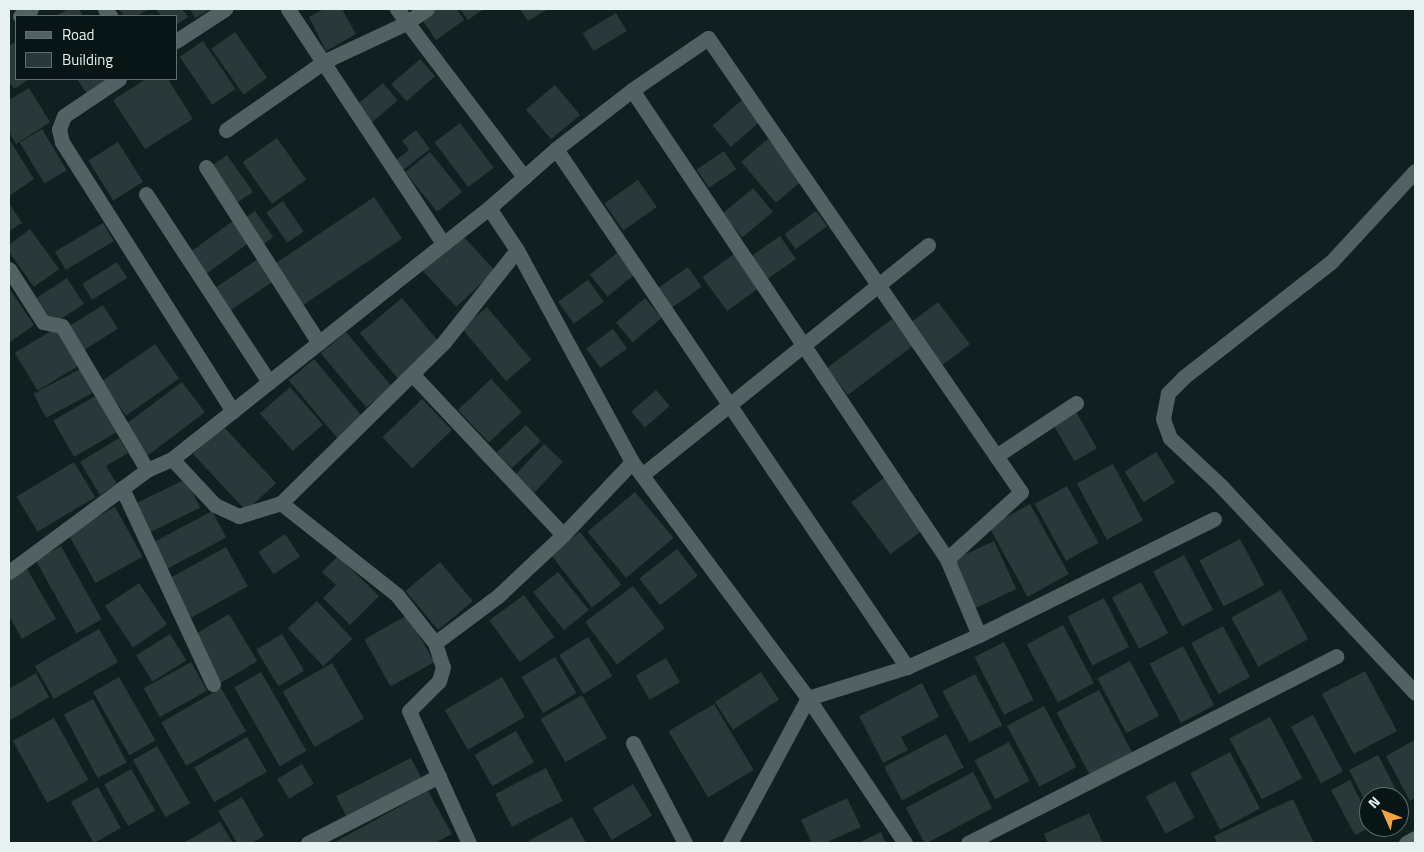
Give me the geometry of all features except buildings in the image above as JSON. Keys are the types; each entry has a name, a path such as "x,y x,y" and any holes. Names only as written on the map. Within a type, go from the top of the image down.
{"street":[{"path":"178,40 225,9"},
{"path":"288,9 325,61 443,243"},
{"path":"397,9 524,177"},
{"path":"226,130 325,61 406,23 427,9"},
{"path":"9,572 147,470 172,459 489,208 556,149 632,90 708,38 1021,492 947,559"},
{"path":"118,80 64,116 59,129 62,142 233,411"},
{"path":"632,90 947,559 980,635"},
{"path":"556,149 907,667"},
{"path":"206,168 319,344"},
{"path":"1415,171 1331,262 1184,377 1168,393 1163,418 1170,438 1220,485 1415,692"},
{"path":"146,194 269,382"},
{"path":"489,208 517,250 632,462 808,698 905,843"},
{"path":"642,475 730,407 928,245"},
{"path":"172,459 215,504 239,516 281,503 444,342 517,250"},
{"path":"9,269 43,322 62,326 147,470"},
{"path":"412,375 563,535"},
{"path":"996,456 1076,403"},
{"path":"435,643 498,596 563,535 632,462"},
{"path":"122,488 213,684"},
{"path":"281,503 397,595 435,643 443,667 439,681 409,711 469,843"},
{"path":"730,843 808,698 907,667 980,635 1214,520"},
{"path":"968,843 1336,656"},
{"path":"632,743 686,843"},
{"path":"308,843 439,776"},
{"path":"1406,843 1415,838"}]}
